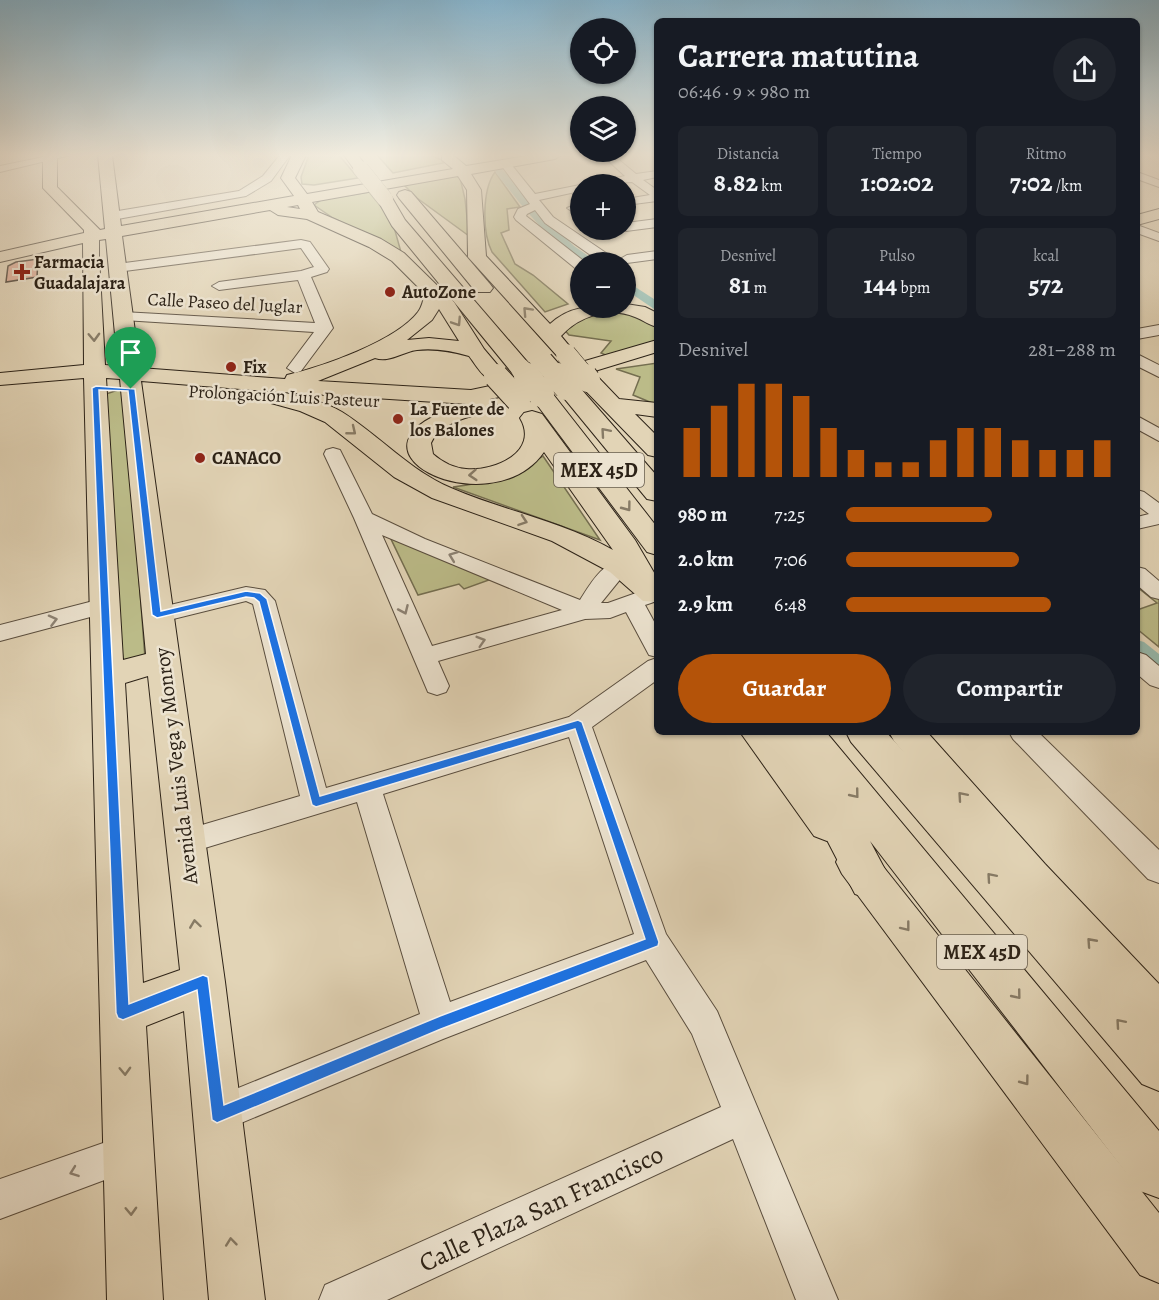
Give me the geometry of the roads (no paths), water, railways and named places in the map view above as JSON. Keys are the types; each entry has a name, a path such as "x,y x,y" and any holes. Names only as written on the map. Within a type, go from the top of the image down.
{"highway":[{"name":"MEX 45D","path":"394,216 521,369 531,404 654,543"},
{"path":"423,216 498,307"},
{"path":"398,222 415,274"},
{"path":"432,226 477,257"},
{"name":"MEX 45D","path":"528,343 543,361 578,384 654,489"},
{"path":"782,735 812,775 870,880"},
{"name":"MEX 45D","path":"807,735 1159,1173"},
{"name":"MEX 45D","path":"867,735 1159,1066"}],"main road":[{"path":"80,216 91,233 92,303 135,1300"},
{"name":"Avenida Luis Vega y Monroy","path":"110,216 203,981 237,1300"},
{"path":"0,256 153,216"},
{"path":"113,225 181,216"},
{"path":"327,216 399,257 447,306 476,352 495,375 531,404 625,546 647,599"},
{"path":"475,216 477,257 566,354 578,384 614,405 654,447"},
{"path":"0,243 91,233"},
{"path":"260,388 314,377 367,354 390,341 426,315 434,294"},
{"path":"92,303 121,307"},
{"path":"636,311 654,319"},
{"path":"550,336 570,316"},
{"path":"409,395 381,384 373,378 371,372 373,362 385,353 422,344 459,346 476,352"},
{"name":"Prolongación Luis Pasteur","path":"260,388 447,407 487,404 652,351"},
{"name":"Prolongación Luis Pasteur","path":"0,378 28,375 130,382 471,396 496,392 652,351"},
{"name":"Prolongación Luis Pasteur","path":"0,395 96,380"},
{"path":"260,388 333,417 403,472 441,493 562,534 620,566 647,599"},
{"path":"487,404 447,418 433,426 423,435 418,448 422,457 431,466 468,477 510,469 533,452 537,440 531,404"},
{"path":"614,405 654,410"},
{"path":"108,676 163,661"},
{"path":"759,735 1159,1256"},
{"path":"909,735 1031,876 1159,1016"},
{"path":"123,1013 203,981"}],"street":[{"path":"522,216 520,218 570,257"},
{"path":"544,216 595,252"},
{"path":"636,226 654,223"},
{"path":"1140,230 1159,237"},
{"path":"117,268 216,281 303,275 322,271 303,244 216,281"},
{"path":"636,258 654,255"},
{"path":"295,368 325,328 303,275"},
{"path":"216,281 230,324"},
{"name":"Calle Paseo del Juglar","path":"121,307 230,324 325,328"},
{"path":"1140,333 1159,330"},
{"path":"1140,361 1159,372"},
{"path":"1140,424 1159,436"},
{"path":"333,454 364,518 437,686"},
{"path":"1140,498 1159,512"},
{"path":"364,518 393,533 550,593 584,611"},
{"path":"1140,522 1159,518"},
{"path":"584,611 599,588 620,566"},
{"path":"1140,576 1159,592"},
{"path":"157,615 246,594 257,595 264,601 316,802"},
{"path":"424,657 584,611 610,610 647,599 654,634"},
{"path":"0,633 105,606"},
{"path":"1140,663 1159,679"},
{"path":"185,842 578,724 654,669"},
{"path":"578,724 653,942 705,1023 817,1300"},
{"path":"1025,735 1159,870"},
{"path":"366,788 440,1023"},
{"path":"217,1115 440,1023 653,942"},
{"name":"Calle Plaza San Francisco","path":"340,1300 742,1116"},
{"path":"0,1198 129,1153"}],"waterway":[{"path":"538,216 576,252"},
{"path":"636,292 654,305"},
{"path":"1140,649 1159,665"}],"place":[{"name":"Farmacia Guadalajara","path":"22,272"},
{"name":"AutoZone","path":"390,292"},
{"name":"Fix","path":"231,367"},
{"name":"La Fuente de los Balones","path":"398,419"},
{"name":"CANACO","path":"200,458"}]}
